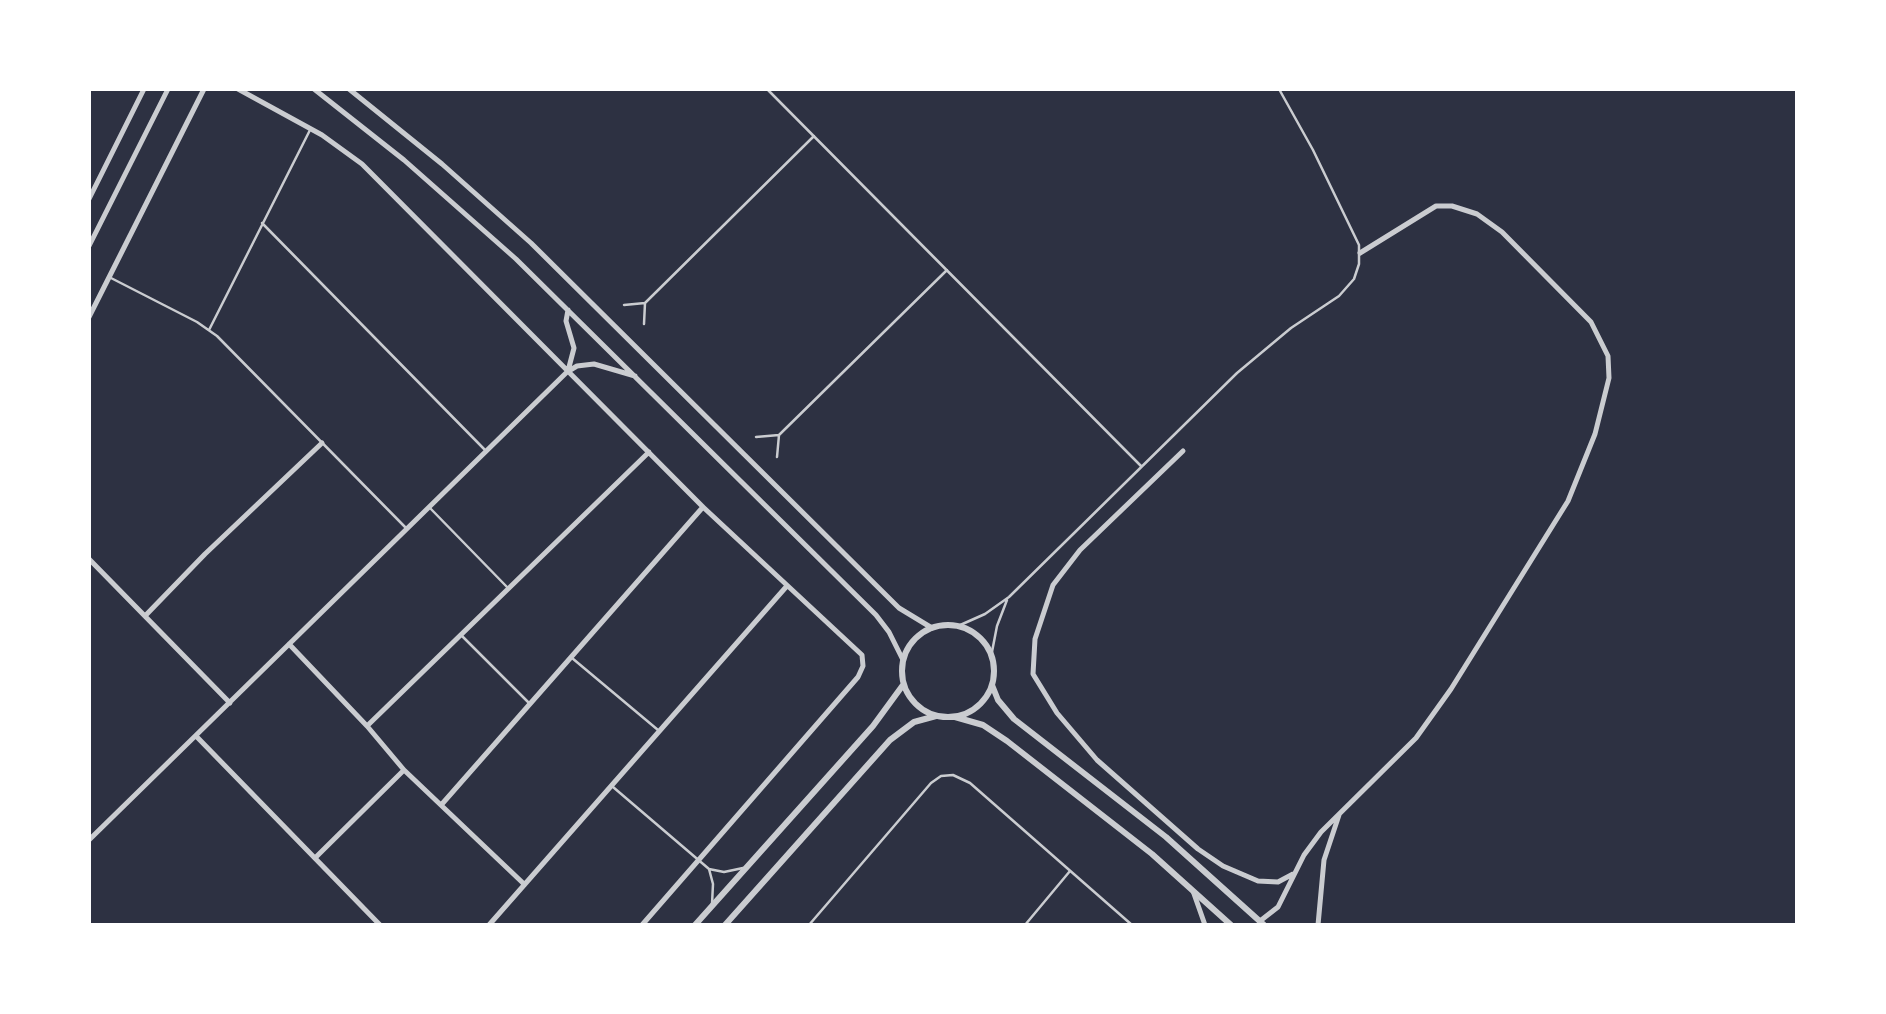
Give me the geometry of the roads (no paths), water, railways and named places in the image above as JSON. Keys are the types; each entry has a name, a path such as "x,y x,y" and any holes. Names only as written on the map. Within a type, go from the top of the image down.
{"street":[{"path":"89,198 144,89"},
{"path":"89,246 169,89"},
{"path":"89,317 205,89"},
{"path":"238,89 337,144 373,175 703,507 786,587 859,651 864,662 862,670 642,925"},
{"path":"314,89 452,201 568,310 876,615 889,632 903,660"},
{"path":"349,89 442,164 531,243 899,608 932,628"},
{"path":"936,716 916,705 903,685 903,660 910,643 932,628 958,626 982,641 992,657 992,685 998,700 1013,719 1166,837 1262,923 1278,907 1293,874 1313,842 1429,723 1546,540 1568,501 1587,457 1610,370 1605,348 1591,322 1502,232 1477,214 1452,206 1436,206 1360,253"},
{"path":"567,372 574,348 566,321 568,310"},
{"path":"89,840 567,372 583,365 594,364 635,376"},
{"path":"145,616 205,554 322,443"},
{"path":"1182,451 1080,550 1053,585 1035,639 1033,674 1049,702 1097,760 1198,849 1223,866 1258,881 1278,882 1293,874"},
{"path":"367,726 649,452"},
{"path":"442,804 703,507"},
{"path":"89,559 230,703"},
{"path":"489,925 786,587"},
{"path":"289,644 367,726 404,770 524,884"},
{"path":"695,925 880,718 903,685"},
{"path":"955,717 982,703 992,685"},
{"path":"725,925 890,740 914,722 936,716 974,722 999,735 1191,888 1231,925"},
{"path":"196,736 380,925"},
{"path":"314,858 404,770"},
{"path":"1318,925 1324,860 1340,813"},
{"path":"1191,888 1205,925"}],"lane":[{"path":"767,89 1141,466"},
{"path":"958,626 985,614 1009,597 1253,358 1291,327 1345,291 1357,272 1360,253 1318,160 1279,89"},
{"path":"209,330 310,128"},
{"path":"624,304 645,303 814,136"},
{"path":"262,223 486,451"},
{"path":"756,437 779,435 947,270"},
{"path":"109,277 209,330 407,529"},
{"path":"644,324 645,303"},
{"path":"777,457 779,435"},
{"path":"429,508 509,589"},
{"path":"992,657 997,626 1009,597"},
{"path":"462,636 531,705"},
{"path":"572,658 661,732"},
{"path":"809,925 931,783 947,775 965,779 1132,925"},
{"path":"613,787 709,869 732,871 746,867"},
{"path":"709,869 714,891 712,906"},
{"path":"1025,925 1071,871"}]}
